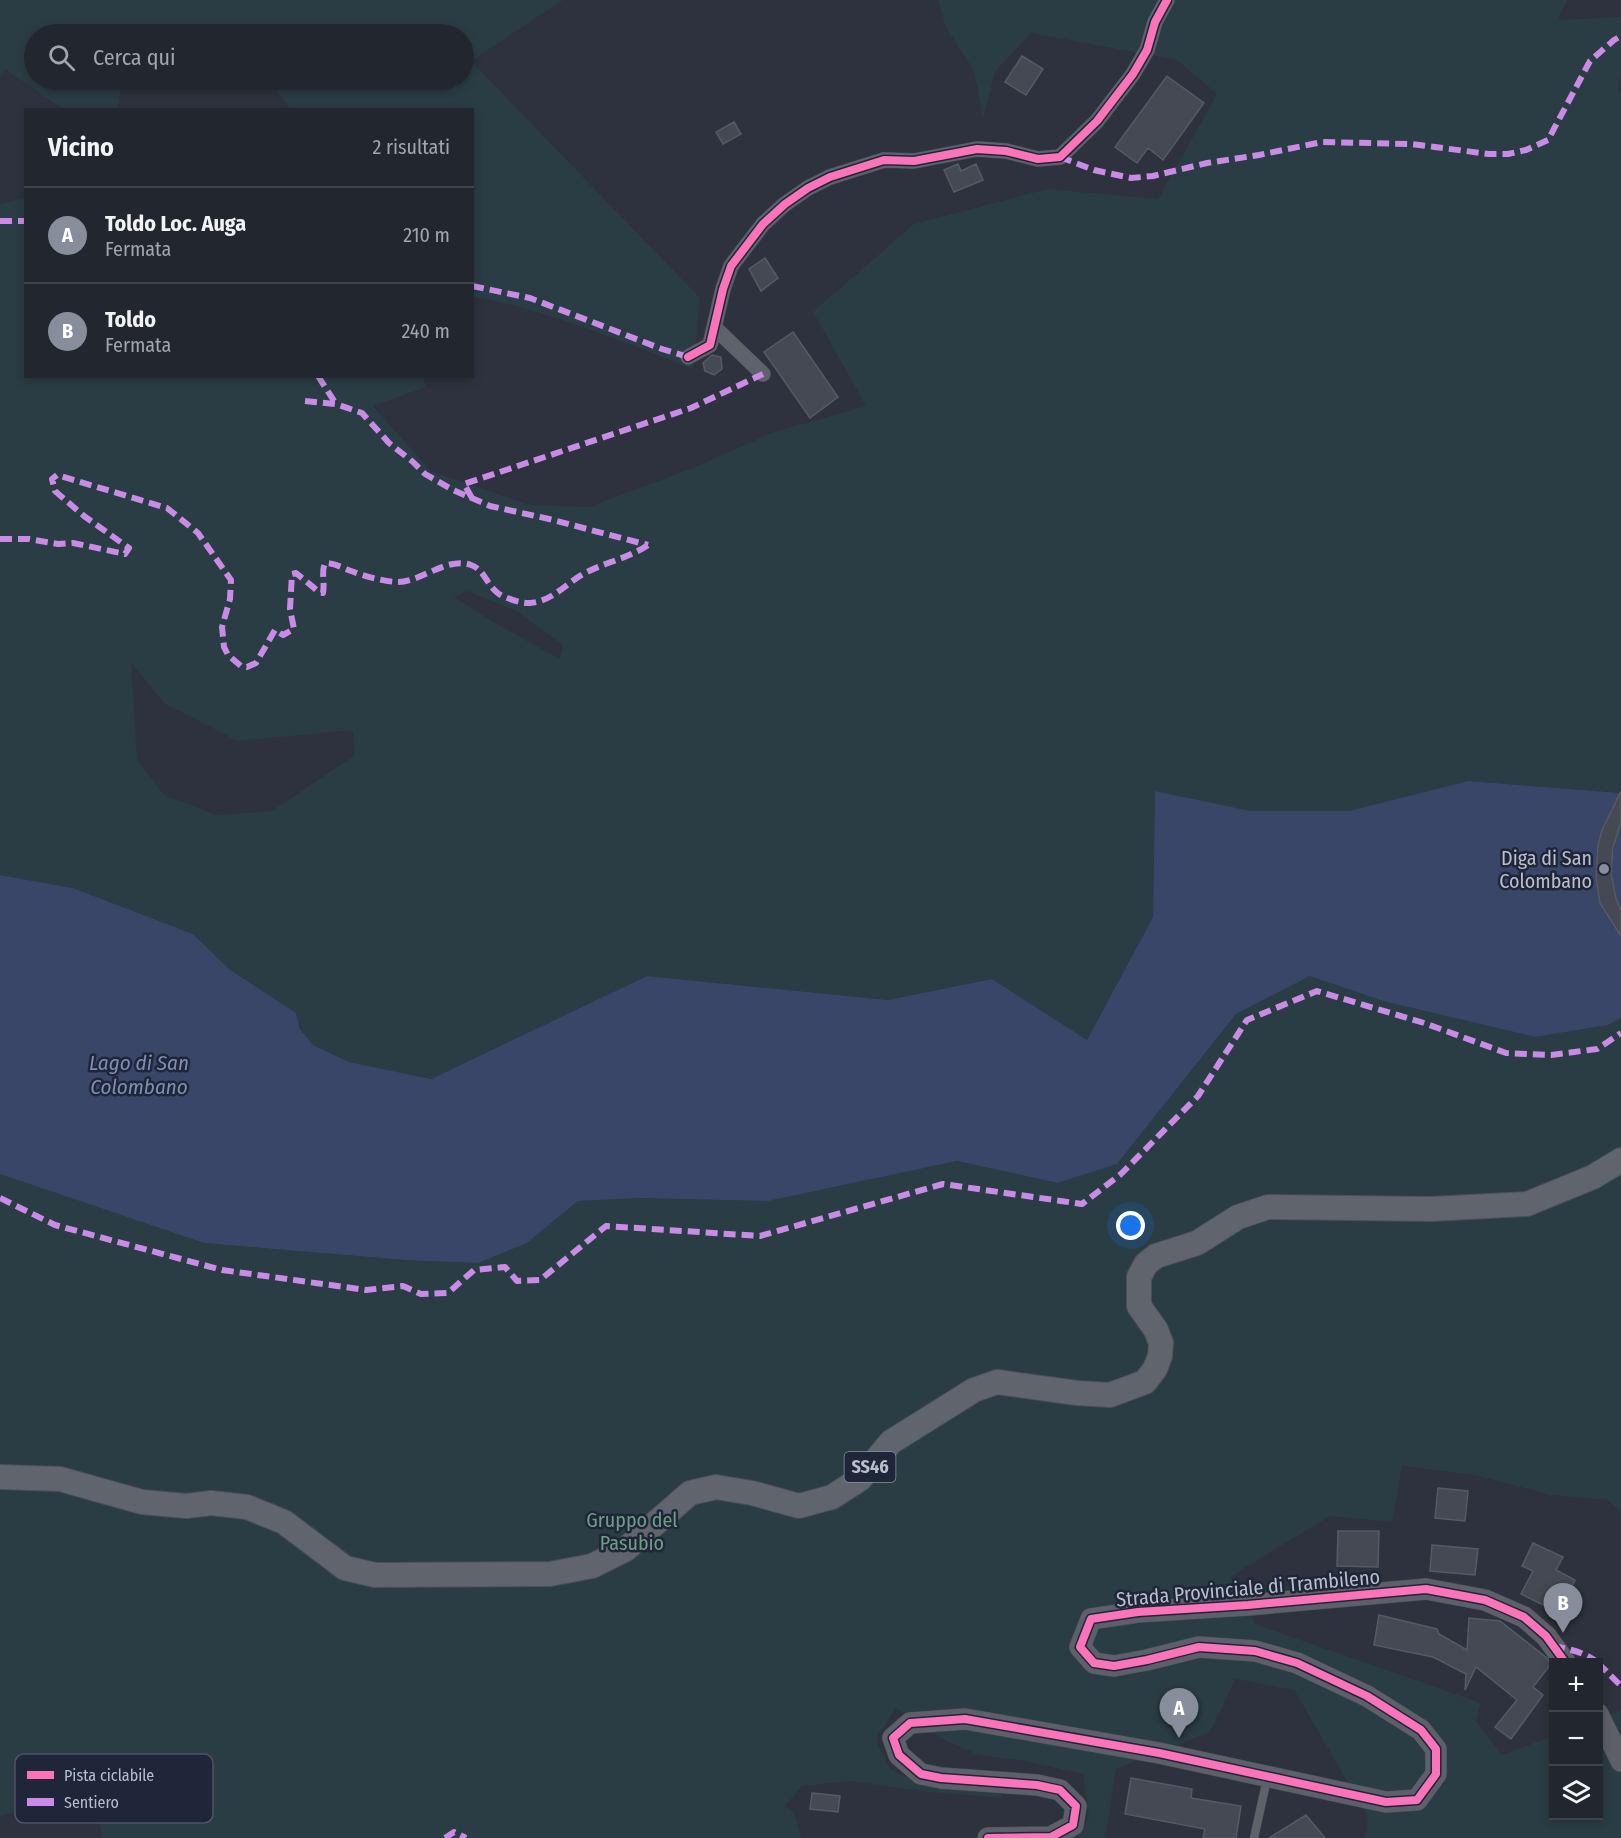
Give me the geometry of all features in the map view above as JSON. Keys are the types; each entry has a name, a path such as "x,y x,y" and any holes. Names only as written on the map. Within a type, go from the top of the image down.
{"main road":[{"name":"SS46","path":"0,1477 60,1479 142,1502 186,1506 212,1503 247,1507 284,1522 345,1568 375,1575 550,1574 582,1568 592,1566 626,1549 690,1492 716,1487 752,1493 799,1506 832,1497 860,1479 891,1442 974,1390 997,1382 1110,1395 1145,1382 1155,1369 1160,1356 1161,1343 1156,1330 1139,1306 1139,1277 1146,1264 1156,1256 1197,1243 1238,1217 1269,1208 1432,1209 1527,1204 1593,1177 1621,1160"}],"street":[{"path":"687,357 710,345 723,289 731,266 764,224 785,204 808,188 830,177 884,160 914,161 977,148 1006,151 1038,159 1060,157 1097,121 1133,74 1147,50 1155,22 1167,0"},
{"path":"715,328 763,375"},
{"name":"Strada Provinciale di Trambileno","path":"988,1838 1051,1837 1073,1825 1076,1806 1060,1790 1037,1785 941,1778 921,1774 899,1755 893,1738 910,1723 965,1719 1159,1753 1386,1803 1417,1800 1436,1774 1436,1749 1421,1730 1367,1696 1297,1664 1255,1651 1199,1647 1114,1666 1094,1663 1080,1647 1091,1619 1138,1612 1426,1589 1485,1600 1524,1617 1546,1636 1562,1658"},
{"path":"1603,1723 1621,1761"}],"lane":[{"path":"1254,1838 1267,1777"}],"green space":[{"path":"0,0 563,0 474,59 474,24 24,24 24,82 6,70 0,78"},
{"path":"938,0 1567,0 1558,20 1621,17 1621,73 1618,91 1621,92 1621,793 1468,781 1349,811 1251,811 1155,791 1153,917 1087,1040 992,979 889,1000 647,976 431,1079 349,1062 313,1045 300,1029 296,1013 229,969 193,934 73,888 0,875 0,204 24,198 24,378 423,378 426,387 373,406 431,471 530,505 588,507 693,468 771,433 866,406 813,312 914,224 1047,189 1158,199 1217,94 1177,60 1031,33 995,72 983,118 974,71 946,28","holes":["466,591 517,611 563,645 560,659 454,597","131,663 165,704 238,741 353,730 355,755 272,811 216,815 164,795 137,760"]},
{"path":"474,64 700,298 693,369 557,318 474,296 474,108 289,108 276,90 474,90"},
{"path":"35,90 121,90 118,108 62,108"},
{"name":"Gruppo del Pasubio","path":"1310,976 1383,1001 1535,1037 1608,1025 1621,1018 1621,1512 1607,1500 1551,1495 1475,1475 1402,1466 1392,1522 1330,1516 1230,1577 1255,1624 1481,1703 1476,1721 1502,1755 1549,1737 1549,1820 1603,1820 1603,1718 1621,1711 1621,1838 1365,1838 1368,1817 1294,1690 1236,1679 1210,1732 1116,1769 1105,1838 1077,1838 1089,1817 1083,1774 1024,1761 979,1755 948,1742 896,1708 876,1739 891,1770 912,1779 1003,1792 1003,1798 929,1792 849,1781 802,1786 785,1806 795,1814 801,1838 102,1838 99,1823 213,1823 213,1754 15,1754 15,1812 0,1816 0,1174 204,1243 405,1260 478,1263 527,1243 578,1201 639,1198 768,1201 957,1161 1058,1183 1117,1164 1236,1014"}],"water":[{"name":"Lago di San Colombano","path":"1468,781 1621,793 1602,830 1598,845 1596,878 1600,903 1621,936 1621,1018 1608,1025 1535,1037 1383,1001 1310,976 1236,1014 1117,1164 1058,1183 957,1161 768,1201 639,1198 578,1201 527,1243 478,1263 405,1260 204,1243 0,1174 0,875 73,888 193,934 229,969 296,1013 300,1029 313,1045 349,1062 431,1079 647,976 888,1000 992,979 1087,1040 1153,917 1155,791 1251,811 1349,811"},
{"path":"1621,821 1621,911 1614,888 1612,866"}],"building":[{"path":"1022,56 1043,69 1026,95 1005,82"},
{"path":"1167,76 1204,103 1163,160 1148,148 1137,163 1115,147"},
{"path":"734,122 741,134 723,144 716,132"},
{"path":"958,164 961,171 976,164 983,180 954,192 944,170"},
{"path":"765,258 778,278 761,291 749,269"},
{"path":"793,332 838,397 810,418 764,352"},
{"path":"712,355 721,357 722,369 714,375 705,371 703,363"},
{"name":"Diga di San Colombano","path":"1621,791 1621,821 1613,848 1611,873 1621,911 1621,936 1600,903 1596,878 1598,845 1602,830"},
{"path":"1438,1488 1468,1491 1465,1521 1435,1518"},
{"path":"1338,1531 1379,1531 1378,1567 1337,1566"},
{"path":"1533,1543 1563,1557 1556,1570 1575,1580 1559,1613 1521,1594 1533,1571 1522,1566"},
{"path":"1432,1545 1478,1549 1475,1575 1430,1571"},
{"path":"1379,1615 1437,1629 1439,1634 1467,1650 1469,1618 1500,1621 1547,1658 1549,1667 1533,1687 1543,1695 1511,1739 1495,1727 1517,1700 1476,1667 1465,1690 1466,1674 1433,1657 1374,1645"},
{"path":"1131,1778 1192,1789 1191,1798 1241,1806 1236,1838 1203,1838 1205,1829 1125,1814"},
{"path":"812,1793 840,1796 838,1812 810,1809"},
{"path":"1306,1815 1325,1838 1269,1838"}],"marked path":[{"path":"1060,157 1094,170 1131,178 1153,176 1207,163 1322,142 1411,144 1489,154 1508,154 1526,150 1548,140 1590,61 1621,36"},
{"path":"0,221 24,221"},
{"path":"474,286 530,298 688,357"},
{"path":"472,498 464,484 691,408 763,374"},
{"path":"319,378 336,404"},
{"path":"305,401 336,404 362,413 389,443 425,474 453,490 490,506 648,545"},
{"path":"0,539 29,539 58,544 73,543 125,554 129,548 84,516 55,491 52,479 57,475 167,508 198,533 231,580 230,599 222,627 224,647 228,655 241,666 247,667 256,663 275,630 283,635 294,629 290,609 292,574 296,573 323,593 325,563 373,578 396,582 415,578 452,564 462,563 476,567 499,594 523,603 530,603 546,599 585,573 648,545"},
{"path":"0,1198 55,1225 222,1270 366,1290 403,1286 421,1294 448,1293 474,1270 505,1267 517,1281 540,1280 606,1226 760,1236 943,1184 1082,1204 1121,1174 1198,1096 1247,1020 1317,991 1424,1023 1506,1053 1551,1055 1597,1049 1621,1033"},
{"path":"1553,1646 1582,1653 1590,1658"},
{"path":"1603,1668 1621,1686"},
{"path":"445,1838 454,1832 466,1838"}],"cycle path":[{"path":"688,357 710,345 723,289 731,266 763,224 785,204 808,188 830,177 884,160 914,161 977,149 1006,151 1038,159 1060,157 1097,121 1133,74 1147,50 1155,22 1167,0"},
{"path":"988,1838 1051,1837 1073,1825 1076,1806 1060,1790 1037,1785 941,1778 921,1774 899,1755 893,1738 910,1723 965,1719 1159,1753 1386,1802 1417,1800 1436,1774 1436,1749 1421,1730 1367,1696 1297,1663 1255,1651 1199,1647 1114,1666 1094,1663 1080,1647 1091,1619 1138,1612 1426,1589 1485,1600 1524,1617 1546,1636 1562,1658"}],"place":[{"name":"Diga di San Colombano","path":"1604,869"},
{"name":"Toldo","path":"1563,1633"},
{"name":"Toldo Loc. Auga","path":"1179,1738"}]}
